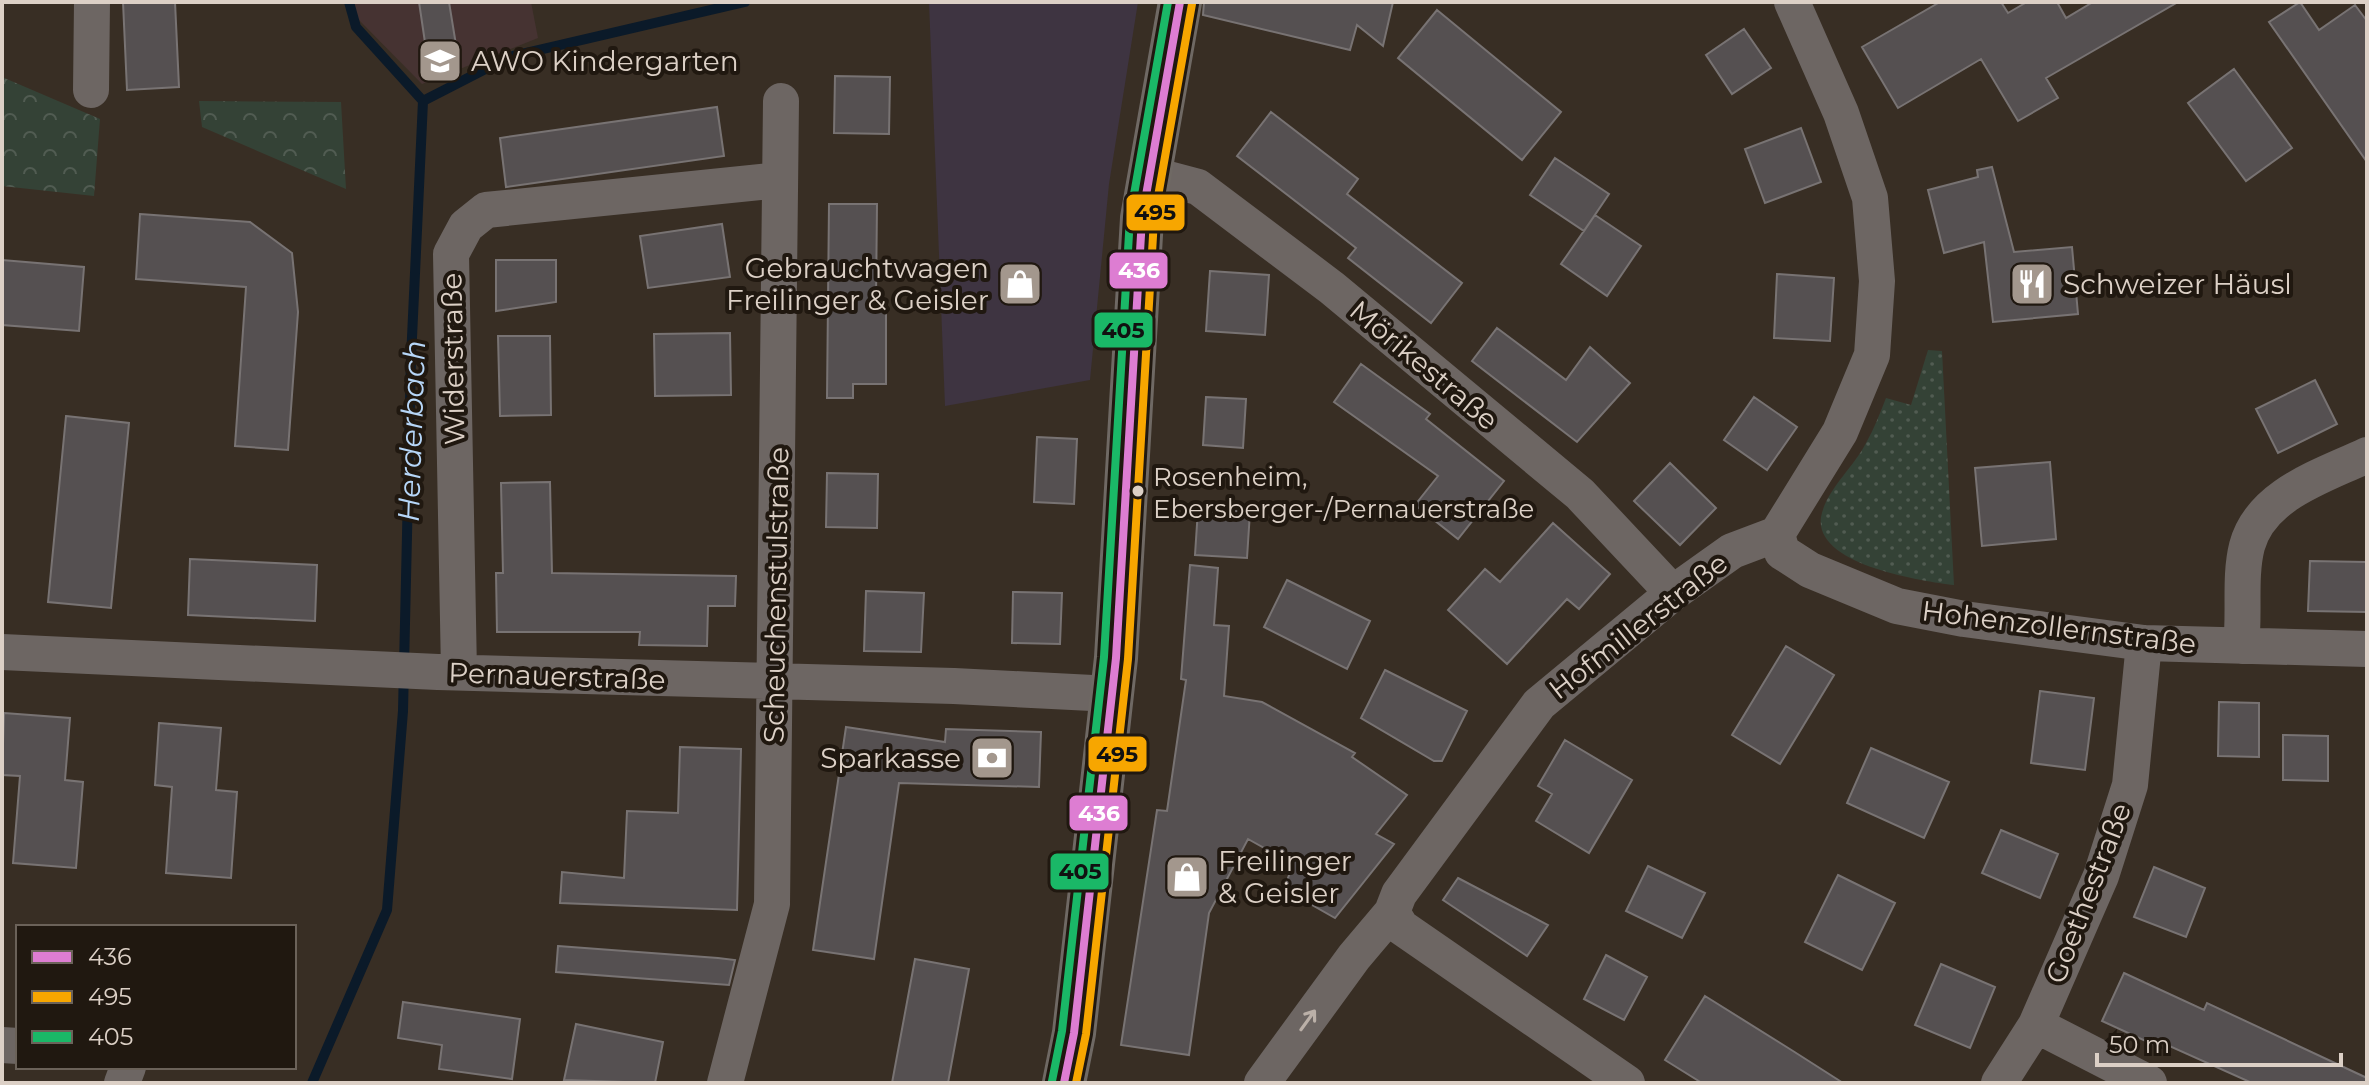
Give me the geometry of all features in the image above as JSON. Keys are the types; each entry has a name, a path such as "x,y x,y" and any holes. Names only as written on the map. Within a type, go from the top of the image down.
{"street":[{"path":"91,90 92,2"},
{"path":"1064,1083 1074,1033 1112,694 1142,218 1180,2"},
{"path":"1777,534 1840,432 1872,355 1877,281 1870,198 1806,6"},
{"name":"Scheuchenstulstraße","path":"725,1083 772,904 781,101"},
{"name":"Mörikestraße","path":"1149,174 1198,187 1332,288 1580,494 1673,593"},
{"name":"Widerstraße","path":"448,672 451,254 466,226 486,210 780,180"},
{"path":"2241,646 2247,548 2259,518 2286,495 2367,455"},
{"name":"Hofmillerstraße","path":"1262,1083 1354,957 1392,912 1399,894 1539,704 1673,593 1732,551 1777,534"},
{"name":"Hohenzollernstraße","path":"1777,534 1782,552 1810,570 1897,606 2144,643 2367,649"},
{"name":"Goethestraße","path":"1999,1083 2036,1025 2101,876 2130,785 2144,643"},
{"name":"Pernauerstraße","path":"2,652 448,672 1112,694"},
{"path":"1392,912 1401,927 1627,1083"},
{"path":"2036,1025 2149,1083"}],"shaded area":[{"name":"AWO Kindergarten","path":"351,2 531,2 538,38 422,84 357,18"},
{"name":"Gebrauchtwagen Freilinger & Geisler","path":"929,2 1138,2 1109,184 1090,380 945,406"}],"green space":[{"path":"2,77 100,119 94,196 2,186"},
{"path":"199,101 341,102 346,189 202,127"},
{"path":"1928,350 1942,351 1954,585 1896,574 1852,559 1834,547 1823,534 1821,517 1828,497 1866,443 1886,398 1911,405"}],"building":[{"path":"123,2 175,2 179,87 127,90"},
{"path":"419,2 449,2 457,51 427,56"},
{"path":"1204,2 1393,2 1383,46 1357,25 1350,50 1203,15"},
{"path":"1940,2 2001,2 2008,13 2027,2 2057,2 2066,18 2093,2 2178,2 2046,78 2058,98 2018,121 1981,59 1898,108 1862,47"},
{"path":"2300,2 2319,30 2355,5 2367,21 2367,162 2269,22"},
{"path":"1437,10 1561,112 1522,160 1398,58"},
{"path":"1744,29 1771,68 1732,94 1706,55"},
{"path":"2234,69 2292,148 2246,181 2188,103"},
{"path":"835,76 890,77 889,134 834,133"},
{"path":"717,107 724,156 506,187 500,138"},
{"path":"1271,112 1358,179 1347,194 1462,283 1431,323 1348,258 1356,248 1237,156"},
{"path":"1801,128 1821,182 1765,203 1745,149"},
{"path":"1555,158 1609,194 1584,231 1530,195"},
{"path":"1992,167 2014,252 2072,247 2078,314 1993,322 1984,242 1944,253 1928,190 1978,177 1977,170"},
{"path":"829,204 877,204 876,300 886,300 886,384 853,384 853,398 827,398"},
{"path":"140,214 250,222 292,253 298,312 288,450 235,446 246,287 136,279"},
{"path":"1595,215 1641,246 1607,296 1561,264"},
{"path":"722,224 730,277 648,288 640,236"},
{"path":"2,260 84,267 79,331 2,325"},
{"path":"496,260 556,260 556,302 496,311"},
{"path":"1210,271 1269,275 1265,335 1206,331"},
{"path":"1777,274 1834,278 1830,341 1774,338"},
{"path":"1497,328 1566,380 1590,347 1630,383 1577,442 1472,361"},
{"path":"730,333 731,395 655,396 654,334"},
{"path":"498,336 550,336 551,415 500,416"},
{"path":"1361,364 1430,414 1426,419 1504,481 1458,539 1415,505 1438,476 1334,402"},
{"path":"2315,380 2337,424 2278,453 2256,409"},
{"path":"1206,397 1246,399 1243,448 1203,445"},
{"path":"1754,397 1797,427 1767,470 1724,440"},
{"path":"66,416 129,423 111,608 48,602"},
{"path":"1037,437 1077,439 1074,504 1034,502"},
{"path":"2050,462 2056,539 1982,546 1975,468"},
{"path":"1670,463 1716,508 1680,545 1634,501"},
{"path":"827,473 878,474 877,528 826,527"},
{"path":"550,482 552,573 736,576 735,606 708,606 707,646 639,645 640,632 497,632 496,573 503,573 501,483"},
{"path":"1198,509 1250,512 1247,558 1195,555"},
{"path":"1553,523 1610,574 1579,609 1567,599 1507,664 1448,610 1485,569 1500,582"},
{"path":"190,559 317,565 315,621 188,615"},
{"path":"2310,561 2367,562 2367,612 2308,611"},
{"name":"Freilinger & Geisler","path":"1190,565 1218,568 1214,625 1229,626 1224,696 1262,702 1355,753 1352,757 1407,795 1376,834 1394,844 1335,918 1284,889 1293,864 1248,839 1209,913 1189,1055 1121,1045 1157,810 1167,811 1186,680 1181,679"},
{"path":"1287,580 1370,621 1347,669 1264,627"},
{"path":"866,591 924,593 921,652 864,651"},
{"path":"1013,592 1062,593 1060,644 1012,643"},
{"path":"1786,646 1834,675 1780,764 1732,735"},
{"path":"1385,670 1467,711 1442,761 1434,761 1361,718"},
{"path":"2040,691 2094,698 2085,770 2031,763"},
{"path":"2219,702 2259,703 2259,757 2218,756"},
{"path":"4,713 70,718 65,780 83,782 76,868 13,863 20,776 2,775"},
{"path":"159,723 221,728 216,790 237,792 231,878 166,873 172,787 155,785"},
{"path":"846,727 945,742 946,729 1041,732 1039,787 899,783 874,959 813,950"},
{"path":"2283,735 2328,736 2328,781 2283,780"},
{"path":"1565,740 1632,780 1589,853 1536,821 1552,794 1538,786"},
{"path":"680,747 741,749 737,910 560,903 562,872 624,878 627,811 678,813"},
{"path":"1871,748 1949,782 1924,838 1847,803"},
{"path":"2001,830 2058,854 2040,898 1982,873"},
{"path":"1648,866 1705,893 1682,938 1626,911"},
{"path":"2154,867 2205,888 2186,937 2134,917"},
{"path":"1838,875 1895,903 1862,970 1805,942"},
{"path":"1458,878 1548,925 1527,956 1443,900"},
{"path":"558,946 735,960 729,985 556,972"},
{"path":"1606,955 1647,977 1624,1020 1584,999"},
{"path":"915,959 969,969 948,1083 892,1083"},
{"path":"1941,964 1995,987 1970,1048 1915,1025"},
{"path":"2124,973 2204,1010 2207,1003 2367,1078 2367,1083 2252,1083 2154,1039 2152,1044 2102,1021"},
{"path":"1705,996 1843,1083 1702,1083 1665,1060"},
{"path":"403,1002 520,1019 512,1079 439,1069 442,1045 398,1038"},
{"path":"576,1024 663,1042 655,1083 564,1080"}],"waterway":[{"path":"349,2 356,27 423,101"},
{"name":"Herderbach","path":"312,1083 387,910 403,711 411,359 423,101 509,57 745,2"}],"transit line":[{"name":"405","path":"1052,1081 1062,1031 1104,657 1130,217 1168,2"},
{"name":"436","path":"1064,1083 1074,1033 1116,658 1142,218 1180,2"},
{"name":"495","path":"1076,1083 1086,1034 1128,659 1154,219 1192,4"}],"place":[{"name":"AWO Kindergarten","path":"440,61"},
{"name":"Gebrauchtwagen Freilinger & Geisler","path":"1020,284"},
{"name":"Schweizer Häusl","path":"2032,284"},
{"name":"Rosenheim, Ebersberger-/Pernauerstraße","path":"1138,491"},
{"name":"Sparkasse","path":"992,758"},
{"name":"Freilinger & Geisler","path":"1187,877"}]}
